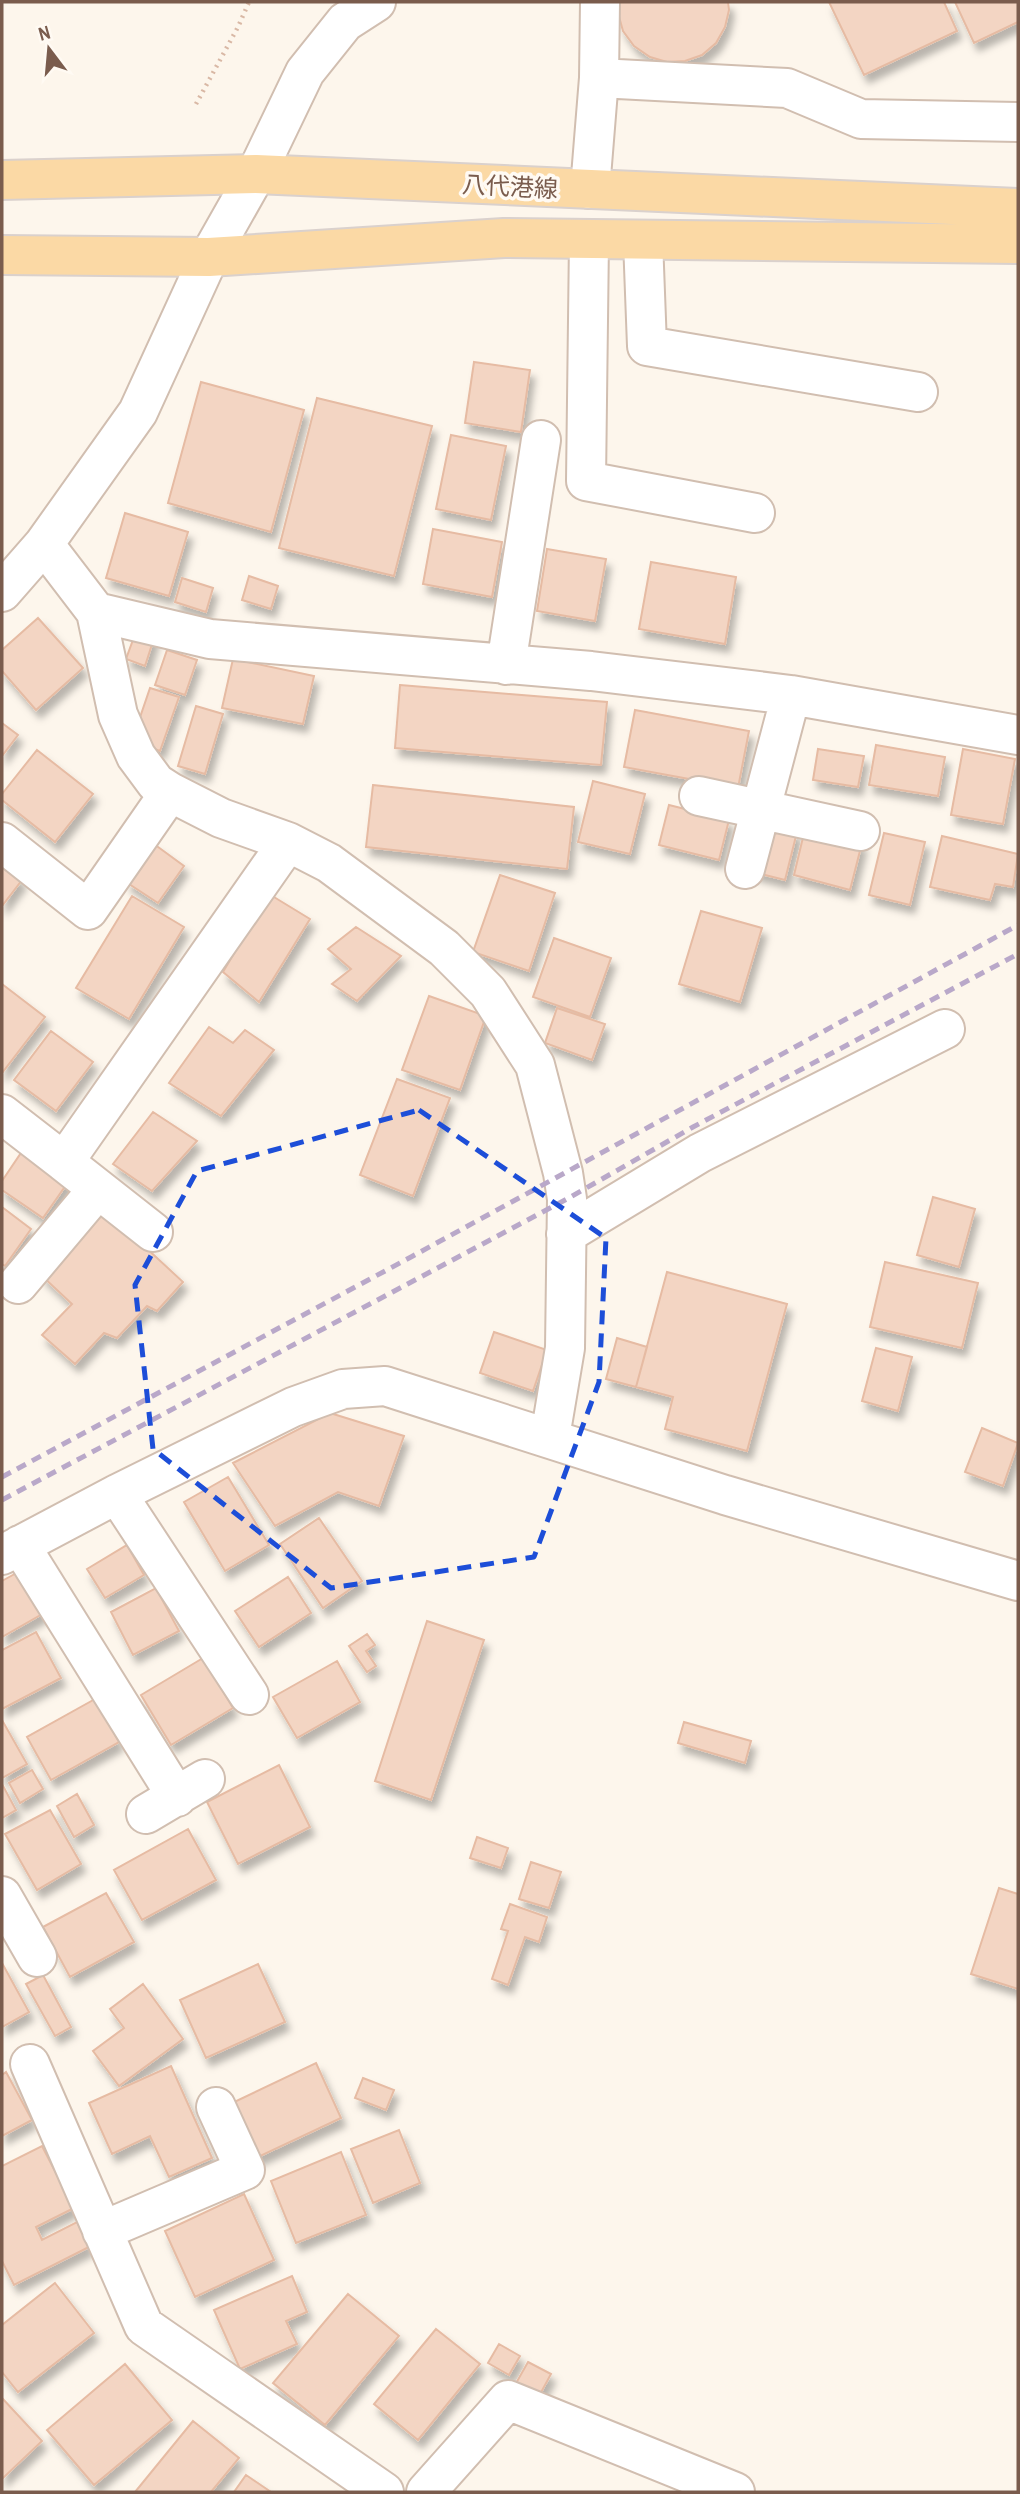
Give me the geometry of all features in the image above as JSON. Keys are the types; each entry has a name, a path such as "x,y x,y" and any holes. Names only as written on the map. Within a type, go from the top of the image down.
{"main road":[{"name":"八代港線","path":"2,180 256,174 1009,207"},
{"name":"八代港線","path":"2,255 209,257 504,238 1018,244"}],"street":[{"path":"2,592 44,544 138,412 209,257 256,174 305,72 345,22 376,2"},
{"path":"590,189 599,78 600,2"},
{"path":"599,78 787,88 861,119 1018,122"},
{"path":"589,240 586,481 755,513"},
{"path":"643,240 647,346 918,392"},
{"path":"506,665 541,440"},
{"path":"44,544 96,612 118,715 136,756 156,783 221,818 288,842 329,863 433,940 488,992 535,1065 563,1173 566,1199 565,1348 550,1437"},
{"path":"96,612 210,639 591,671 791,695 1018,736"},
{"path":"745,869 791,695"},
{"path":"2,842 89,910 170,792"},
{"path":"699,796 860,831"},
{"path":"64,1162 288,842"},
{"path":"566,1234 700,1153 946,1029"},
{"path":"2,1114 153,1232"},
{"path":"18,1284 98,1189"},
{"path":"176,1797 80,1670 11,1550 293,1407 343,1389 385,1386 725,1495 1018,1581"},
{"path":"117,1494 249,1695"},
{"path":"30,2064 144,2326 384,2492"},
{"path":"102,2231 245,2170 216,2107"},
{"path":"426,2492 508,2400 735,2492"}],"path":[{"path":"196,104 249,2"}],"highlighted area":[{"path":"419,1110 606,1238 599,1382 534,1557 331,1588 153,1449 135,1285 197,1171"}],"building":[{"path":"619,2 728,2 729,10 725,27 716,43 702,55 685,61 667,62 650,57 634,46 623,31 618,13"},
{"path":"829,2 944,2 957,31 864,75"},
{"path":"955,2 1018,2 1018,22 974,43"},
{"path":"474,362 530,370 521,432 465,423"},
{"path":"201,382 304,410 271,532 168,503"},
{"path":"317,398 432,426 394,576 279,548"},
{"path":"451,435 506,446 491,520 436,509"},
{"path":"125,513 188,532 169,596 106,578"},
{"path":"433,529 502,542 492,597 423,584"},
{"path":"547,549 606,559 595,621 537,611"},
{"path":"651,562 736,577 725,644 639,629"},
{"path":"249,576 278,586 271,609 242,600"},
{"path":"182,578 213,588 206,612 175,602"},
{"path":"38,618 83,668 36,710 2,671 2,650"},
{"path":"137,629 155,635 145,666 126,659"},
{"path":"167,650 197,660 185,695 155,685"},
{"path":"233,659 314,676 303,724 222,708"},
{"path":"400,685 607,702 601,765 395,748"},
{"path":"150,688 179,697 160,751 132,741"},
{"path":"196,706 223,714 205,774 178,766"},
{"path":"635,710 749,731 738,788 624,767"},
{"path":"2,723 18,735 2,756"},
{"path":"876,745 945,757 938,796 869,785"},
{"path":"818,749 864,756 858,787 813,780"},
{"path":"963,749 1015,759 1003,824 951,815"},
{"path":"37,750 93,794 55,842 2,800 2,794"},
{"path":"593,781 645,794 630,854 578,842"},
{"path":"373,785 574,807 567,869 366,847"},
{"path":"669,805 729,820 719,860 659,845"},
{"path":"765,825 797,832 785,880 753,872"},
{"path":"805,829 862,843 850,890 794,875"},
{"path":"884,833 925,842 910,905 869,895"},
{"path":"942,836 1018,854 1013,887 995,884 990,900 930,887"},
{"path":"154,844 184,866 158,903 126,882"},
{"path":"2,864 22,880 2,906"},
{"path":"500,875 555,893 529,971 473,952"},
{"path":"269,894 310,919 259,1002 223,972"},
{"path":"132,896 184,927 129,1019 76,988"},
{"path":"701,911 762,928 740,1002 679,984"},
{"path":"356,927 401,956 357,1001 332,984 351,969 328,949"},
{"path":"554,938 611,958 590,1017 533,997"},
{"path":"2,984 45,1017 2,1073"},
{"path":"429,996 486,1016 460,1090 402,1070"},
{"path":"557,1008 605,1024 592,1060 545,1043"},
{"path":"209,1027 233,1043 245,1030 274,1050 221,1116 169,1083"},
{"path":"51,1031 93,1062 56,1111 14,1080"},
{"path":"397,1079 450,1098 413,1196 360,1175"},
{"path":"153,1112 197,1141 152,1191 113,1164"},
{"path":"27,1144 73,1175 43,1218 2,1190 2,1181"},
{"path":"933,1197 975,1209 959,1267 917,1255"},
{"path":"2,1207 31,1229 5,1266 2,1264"},
{"path":"103,1208 183,1282 157,1311 147,1306 117,1338 104,1333 75,1364 42,1335 72,1304 41,1275"},
{"path":"885,1262 978,1283 962,1348 870,1327"},
{"path":"667,1272 787,1304 747,1451 665,1429 673,1397 636,1387"},
{"path":"494,1332 547,1350 533,1391 480,1373"},
{"path":"617,1338 647,1347 636,1387 606,1379"},
{"path":"876,1348 912,1357 898,1411 862,1401"},
{"path":"330,1413 404,1436 379,1506 338,1492 275,1526 233,1463"},
{"path":"982,1428 1018,1443 1003,1486 965,1472"},
{"path":"228,1477 269,1545 225,1571 184,1502"},
{"path":"319,1518 362,1581 323,1608 280,1544"},
{"path":"127,1545 144,1575 105,1598 87,1569"},
{"path":"20,1571 44,1613 2,1637 2,1581"},
{"path":"288,1577 311,1613 259,1647 235,1611"},
{"path":"156,1588 179,1631 133,1655 111,1612"},
{"path":"427,1621 484,1640 431,1800 375,1781"},
{"path":"36,1632 61,1678 2,1709 2,1650"},
{"path":"367,1634 375,1645 366,1651 376,1666 367,1672 349,1646"},
{"path":"203,1658 233,1708 171,1745 141,1695"},
{"path":"337,1661 360,1702 297,1738 273,1697"},
{"path":"95,1699 119,1742 51,1780 27,1737"},
{"path":"2,1720 27,1764 2,1778"},
{"path":"684,1722 751,1741 745,1763 678,1743"},
{"path":"279,1765 310,1827 238,1864 207,1802"},
{"path":"32,1770 43,1789 20,1803 9,1783"},
{"path":"2,1784 16,1810 2,1818"},
{"path":"77,1794 94,1825 74,1837 57,1806"},
{"path":"50,1810 81,1864 37,1890 5,1834"},
{"path":"188,1829 216,1880 142,1920 114,1870"},
{"path":"477,1837 508,1848 501,1868 470,1858"},
{"path":"531,1862 561,1872 549,1908 519,1899"},
{"path":"999,1888 1018,1894 1018,1989 971,1974"},
{"path":"106,1893 134,1942 70,1977 43,1927"},
{"path":"510,1904 547,1917 539,1942 525,1937 508,1985 492,1979 508,1931 501,1929"},
{"path":"2,1963 29,2012 2,2027"},
{"path":"258,1964 285,2022 206,2058 180,2000"},
{"path":"43,1975 71,2027 55,2036 26,1984"},
{"path":"143,1984 183,2039 119,2086 93,2051 124,2028 110,2009"},
{"path":"316,2063 341,2118 256,2158 230,2104"},
{"path":"171,2066 212,2158 169,2177 150,2136 112,2154 89,2103"},
{"path":"6,2072 32,2120 2,2136 2,2075"},
{"path":"363,2078 394,2090 386,2110 355,2098"},
{"path":"399,2130 420,2183 373,2203 351,2149"},
{"path":"42,2146 74,2208 36,2227 42,2240 77,2222 89,2247 14,2285 2,2261 2,2166"},
{"path":"341,2152 366,2215 296,2243 271,2181"},
{"path":"244,2194 274,2260 195,2297 165,2231"},
{"path":"292,2276 307,2312 286,2321 297,2344 240,2369 214,2310"},
{"path":"55,2283 94,2333 18,2392 2,2372 2,2325"},
{"path":"348,2294 399,2336 325,2425 273,2383"},
{"path":"436,2329 480,2364 418,2440 374,2404"},
{"path":"499,2344 520,2356 509,2375 488,2363"},
{"path":"528,2362 551,2374 538,2398 515,2385"},
{"path":"125,2364 172,2420 94,2485 47,2430"},
{"path":"2,2398 42,2441 2,2479"},
{"path":"193,2421 239,2458 211,2492 135,2492"},
{"path":"246,2475 271,2492 234,2492"}],"railway":[{"path":"2,1477 1018,925"},
{"path":"2,1500 567,1199 693,1127 1018,954"}]}
